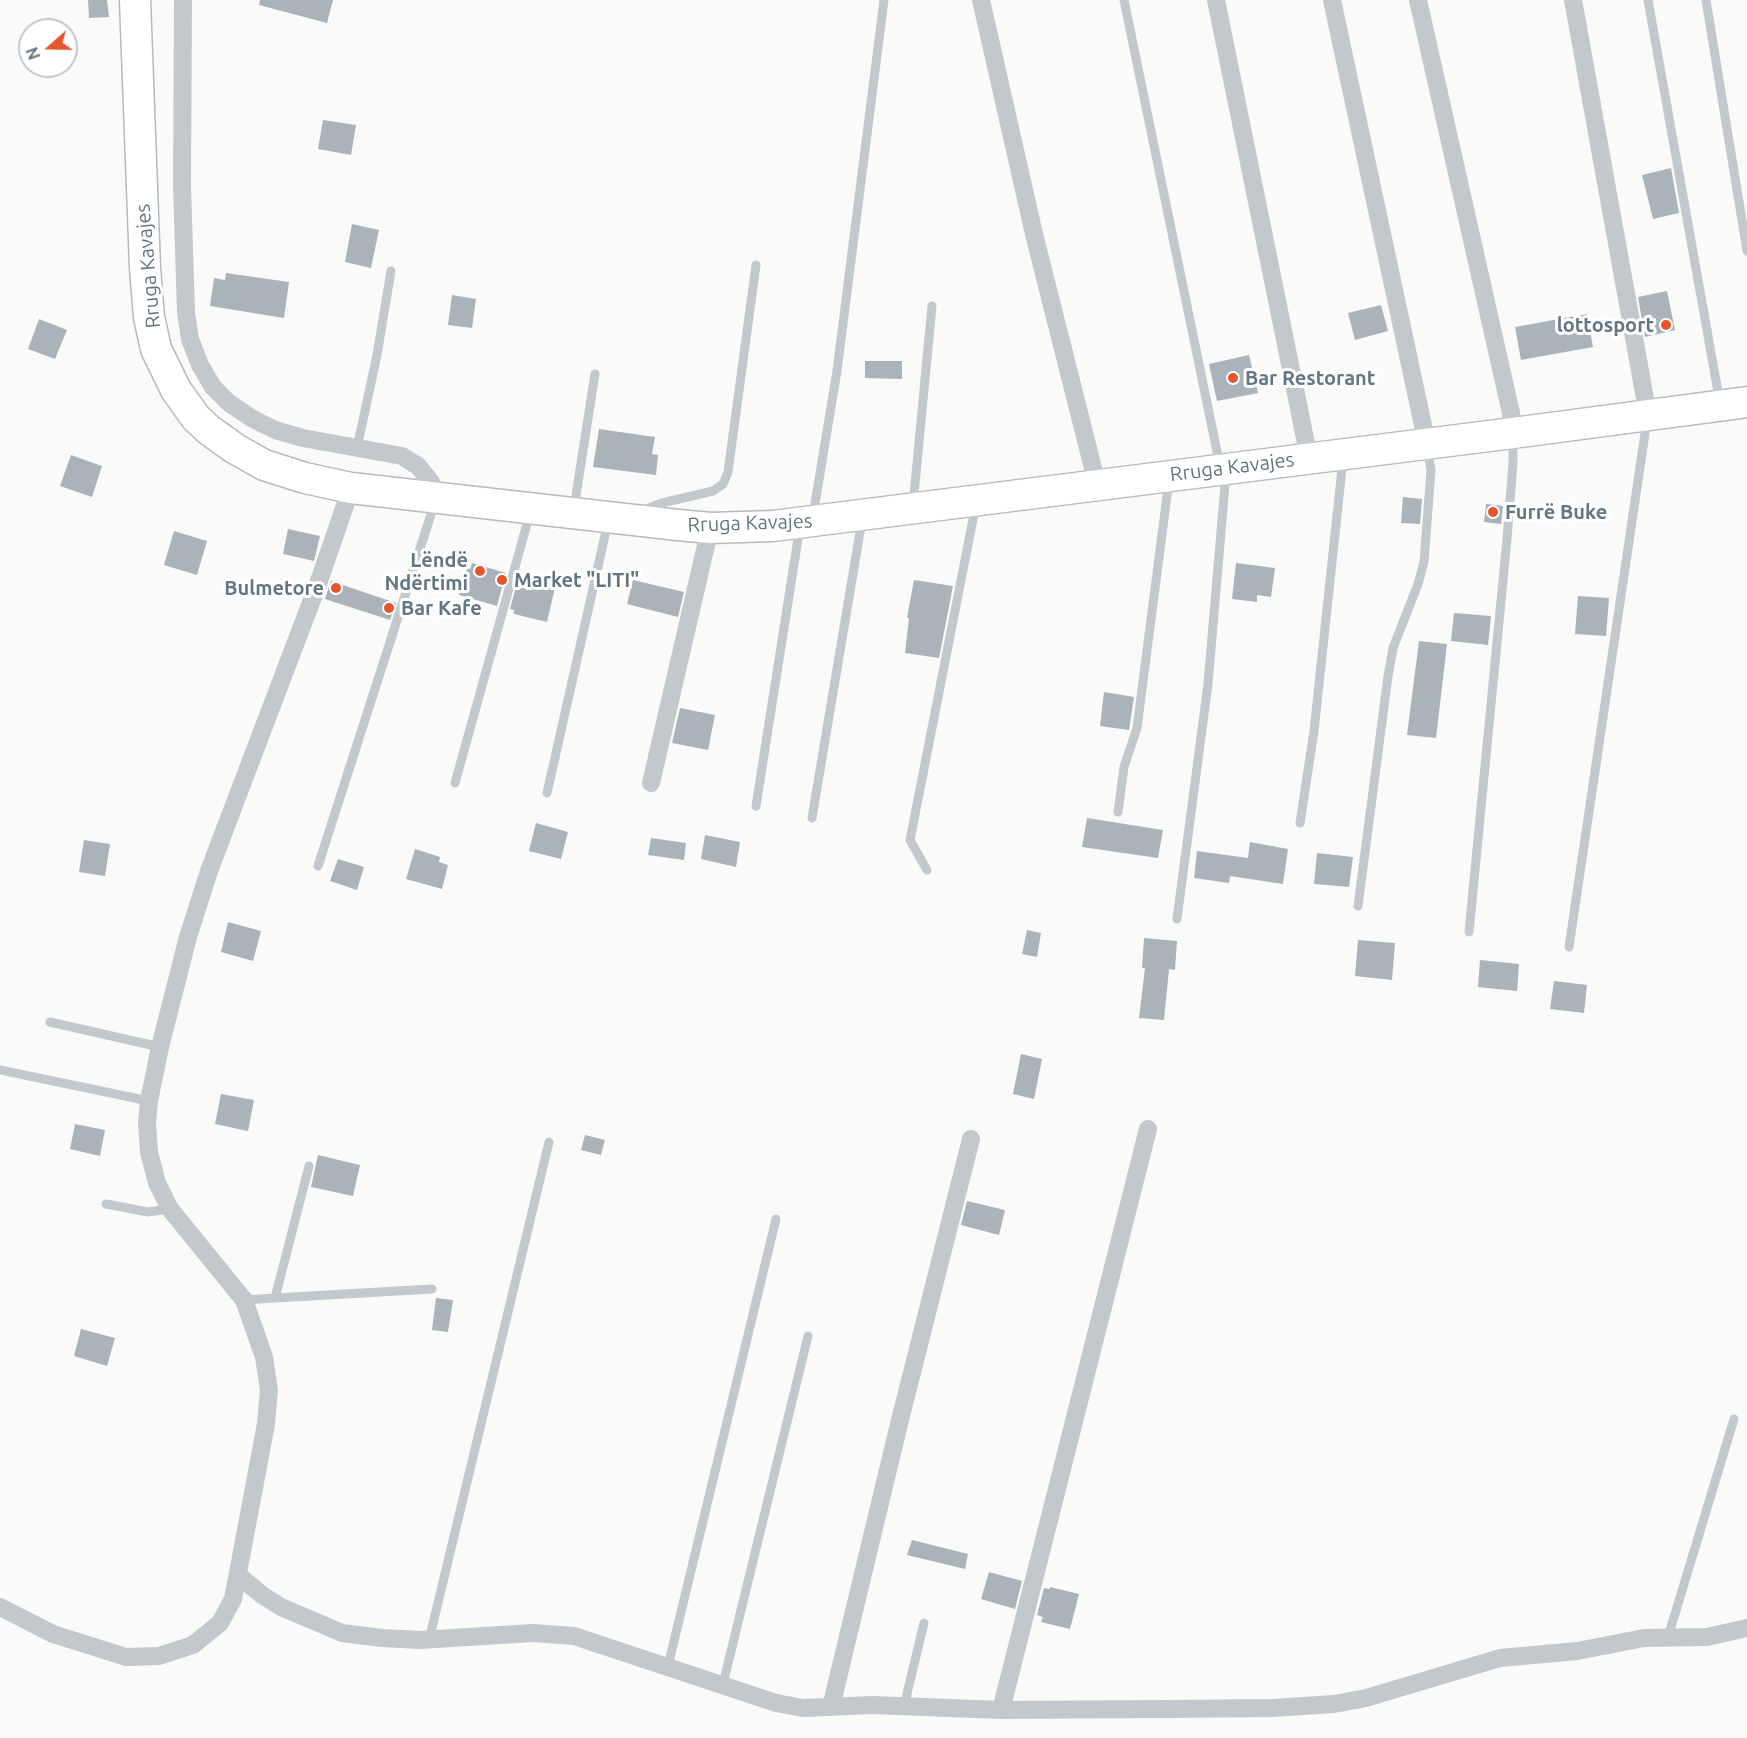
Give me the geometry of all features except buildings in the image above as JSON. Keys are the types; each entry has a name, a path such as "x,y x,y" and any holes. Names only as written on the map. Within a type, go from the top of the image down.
{"main road":[{"name":"Rruga Kavajes","path":"135,0 147,296 152,333 162,363 176,390 196,418 234,448 264,465 283,472 351,488 710,528 806,522 1734,403"}],"street":[{"path":"183,0 182,186 186,313 190,339 200,365 213,387 230,403 253,419 275,430 303,438 402,456 418,466 431,482 436,497"},
{"path":"981,0 1034,234 1097,484"},
{"path":"1215,0 1309,458"},
{"path":"1332,0 1427,444"},
{"path":"1418,0 1511,413 1513,433"},
{"path":"1574,0 1648,415"},
{"path":"0,1608 53,1634 126,1657 159,1656 193,1645 220,1623 233,1599 266,1424 268,1390 264,1357 244,1300 170,1209 157,1183 149,1152 147,1122 149,1101 188,937 209,871 318,584 351,488"},
{"path":"651,783 710,528"},
{"path":"1001,1710 1148,1129"},
{"path":"831,1707 896,1435 971,1139"},
{"path":"239,1576 281,1607 342,1633 429,1640 533,1633 574,1636 776,1703 803,1708 904,1706 1001,1710 1273,1708 1334,1704 1366,1698 1500,1658 1577,1651 1644,1638 1707,1637 1747,1628"}],"lane":[{"path":"756,806 843,325 884,0"},
{"path":"1124,0 1224,468 1208,684 1177,919"},
{"path":"1648,0 1734,403"},
{"path":"1706,0 1747,251"},
{"path":"547,793 618,518 662,503 713,491 723,484 728,472 756,265"},
{"path":"357,448 377,355 391,271"},
{"path":"913,508 932,306"},
{"path":"573,513 595,374"},
{"path":"1569,947 1648,415"},
{"path":"1469,932 1507,539 1513,433"},
{"path":"1358,906 1393,648 1418,584 1424,562 1431,470 1427,444"},
{"path":"1300,823 1315,720 1344,454"},
{"path":"1118,812 1124,767 1137,728 1169,475"},
{"path":"318,866 436,497"},
{"path":"927,870 910,840 977,499"},
{"path":"455,783 518,563 531,508"},
{"path":"812,818 862,515"},
{"path":"50,1022 160,1047"},
{"path":"0,1070 149,1101"},
{"path":"429,1640 549,1142"},
{"path":"275,1298 309,1166"},
{"path":"106,1204 148,1212 170,1209"},
{"path":"668,1666 776,1219"},
{"path":"244,1300 432,1288"},
{"path":"723,1684 808,1336"},
{"path":"1668,1637 1734,1419"},
{"path":"904,1706 924,1623"}],"place":[{"name":"lottosport","path":"1666,325"},
{"name":"Bar Restorant","path":"1233,378"},
{"name":"Furrë Buke","path":"1493,512"},
{"name":"Lëndë Ndërtimi","path":"480,571"},
{"name":"Market \"LITI\"","path":"502,580"},
{"name":"Bulmetore","path":"336,588"},
{"name":"Bar Kafe","path":"389,608"}]}
